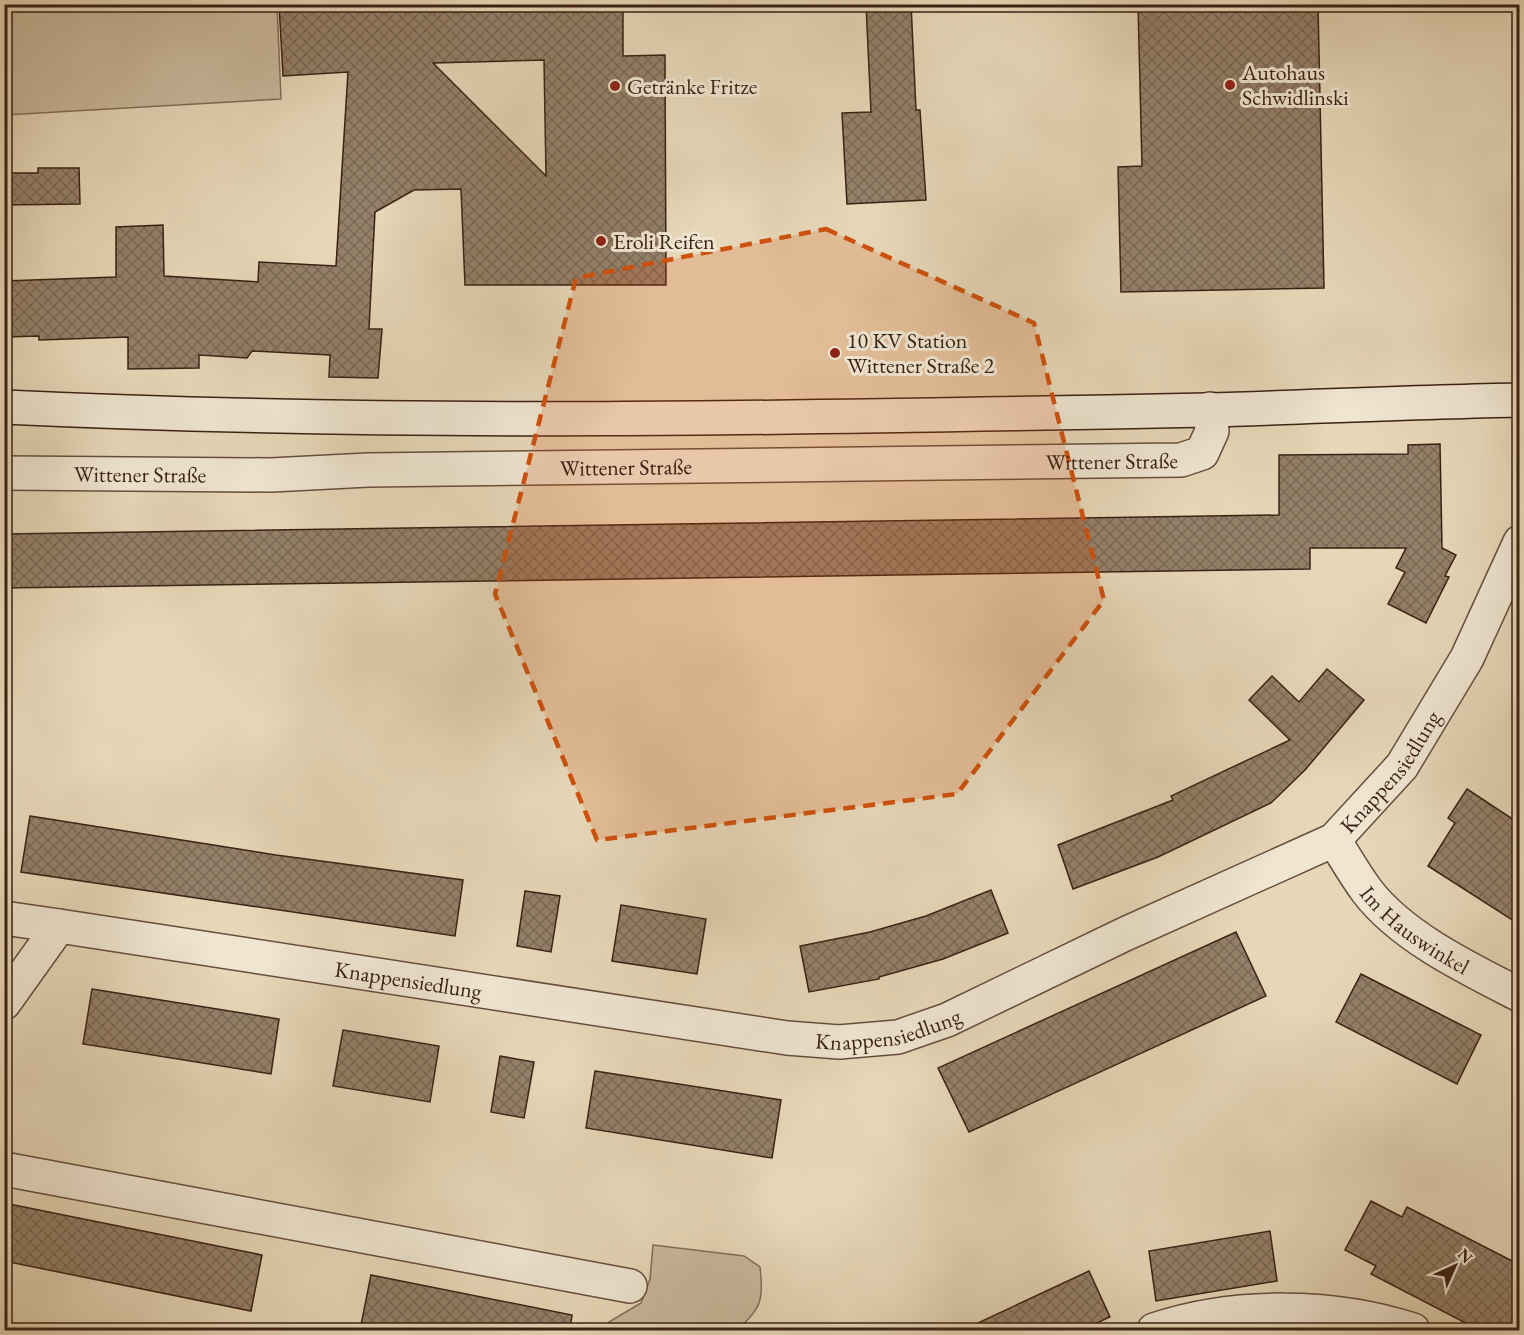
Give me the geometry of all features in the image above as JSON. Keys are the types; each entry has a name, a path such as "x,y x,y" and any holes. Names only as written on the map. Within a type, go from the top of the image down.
{"street":[{"name":"Wittener Straße","path":"4,408 114,413 508,420 1210,410 1520,400"},
{"name":"Wittener Straße","path":"4,473 271,475 379,470 1181,460 1202,453 1212,431 1210,410"},
{"name":"Knappensiedlung","path":"4,918 787,1038 839,1042 898,1037 947,1020 1125,934 1334,840 1402,766 1467,658 1520,542"},
{"name":"Im Hauswinkel","path":"1334,840 1368,892 1401,923 1442,953 1520,995"},
{"path":"4,1003 59,926"},
{"path":"4,1169 630,1286"},
{"path":"1155,1330 1212,1317 1282,1311 1327,1311 1380,1320 1413,1330"}],"highlighted area":[{"path":"826,229 1034,323 1104,600 957,794 597,840 495,594 576,278"}],"shaded area":[{"path":"4,5 277,5 281,99 5,115"},
{"path":"653,1245 744,1256 760,1267 761,1296 756,1310 737,1330 606,1330 609,1322 641,1303 650,1279"}],"building":[{"path":"279,4 623,4 623,56 665,55 666,285 465,285 461,189 414,190 375,212 369,329 382,329 378,378 329,377 330,355 252,351 247,358 199,355 199,368 128,369 128,337 39,340 39,336 4,337 4,281 116,277 116,227 163,225 164,276 258,282 259,262 336,266 348,72 283,76","holes":["544,60 546,176 433,63"]},
{"path":"866,4 911,4 916,110 920,110 926,200 847,204 842,113 871,112"},
{"name":"Autohaus Schwidlinski","path":"1138,4 1318,4 1324,288 1121,292 1118,167 1142,166"},
{"path":"38,168 79,168 80,204 4,205 4,173 38,173"},
{"path":"1440,444 1442,548 1456,555 1445,576 1449,577 1426,623 1388,604 1405,572 1396,568 1406,548 1310,548 1310,569 4,588 4,534 1279,515 1279,455 1408,454 1408,445"},
{"path":"1327,669 1364,700 1305,770 1271,803 1158,857 1073,889 1058,845 1173,800 1171,796 1290,740 1249,700 1272,676 1299,702"},
{"path":"1467,789 1520,824 1520,925 1428,866 1455,823 1448,818"},
{"path":"30,816 276,855 463,880 455,936 21,872"},
{"path":"991,890 1008,933 943,959 879,977 879,979 809,992 800,946 870,932 926,916"},
{"path":"525,891 560,896 551,952 517,946"},
{"path":"621,905 706,919 697,974 612,961"},
{"path":"1236,932 1266,996 969,1132 938,1068"},
{"path":"1361,974 1481,1035 1457,1084 1336,1022"},
{"path":"92,989 279,1019 271,1074 83,1044"},
{"path":"343,1030 439,1046 430,1102 333,1086"},
{"path":"500,1056 534,1062 524,1118 491,1112"},
{"path":"595,1071 781,1100 772,1158 586,1128"},
{"path":"1371,1201 1402,1217 1407,1207 1520,1265 1520,1330 1479,1330 1371,1274 1376,1266 1345,1250"},
{"path":"4,1203 262,1255 251,1311 4,1261"},
{"path":"1270,1231 1277,1281 1156,1301 1149,1251"},
{"path":"1089,1271 1110,1317 1082,1330 963,1330"},
{"path":"371,1275 572,1315 570,1330 360,1330"}],"place":[{"name":"Autohaus Schwidlinski","path":"1230,85"},
{"name":"Getränke Fritze","path":"615,86"},
{"name":"Eroli Reifen","path":"601,241"},
{"name":"10 KV Station Wittener Straße 2","path":"835,353"}]}
